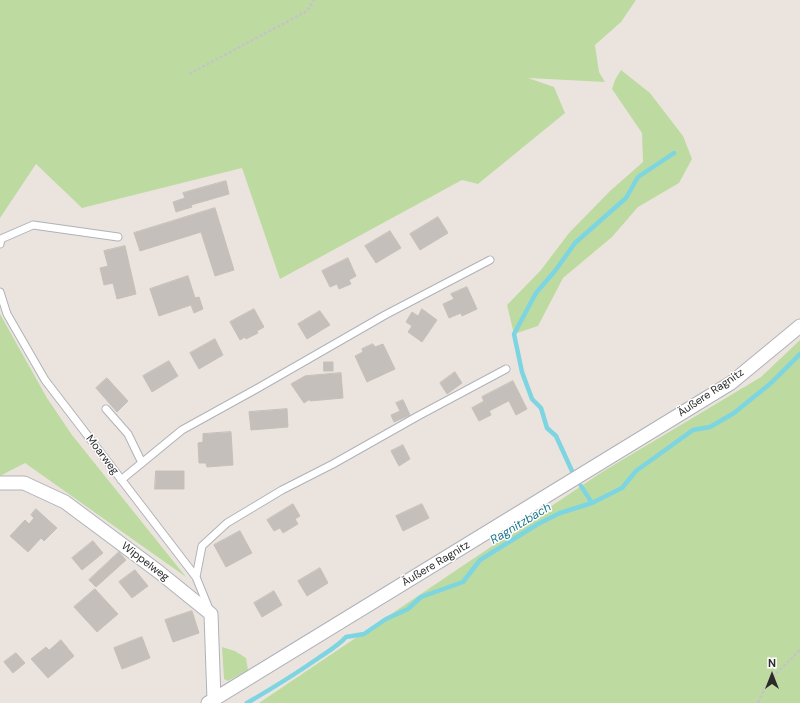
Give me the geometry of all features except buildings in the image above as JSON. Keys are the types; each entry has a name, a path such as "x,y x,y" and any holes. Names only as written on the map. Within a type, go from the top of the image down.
{"street":[{"name":"Äußere Ragnitz","path":"211,701 732,383 800,326"},
{"name":"Wippelweg","path":"0,483 24,483 66,502 159,572 211,614"},
{"path":"211,614 211,701"}],"lane":[{"path":"0,244 1,239 33,225 118,237"},
{"path":"121,480 182,430 385,315 490,260"},
{"name":"Moarweg","path":"0,292 7,314 45,380 196,577 211,614"},
{"path":"196,577 202,546 227,522 282,490 333,464 506,369"},
{"path":"106,408 128,434 142,463"}],"path":[{"path":"189,74 307,11 314,0"},
{"path":"758,703 765,686 777,671 800,650"}],"green space":[{"path":"0,0 636,0 621,22 595,45 599,72 605,82 528,78 554,87 565,113 478,184 462,180 280,279 242,168 82,208 36,164 0,218"},
{"path":"621,70 650,93 683,136 692,159 679,183 638,207 612,237 563,278 538,326 514,334 507,305 541,270 569,233 610,191 643,162 642,133 612,89"},
{"path":"0,314 47,398 72,435 186,577 25,463 0,476"},
{"path":"800,340 800,703 259,703 602,472 761,377"},
{"path":"222,647 235,651 246,658 248,670 228,681 224,679"}],"waterway":[{"path":"572,471 556,436 547,428 541,408 532,399 522,372 514,334 536,293 555,271 575,243 626,198 638,177 674,153"},
{"name":"Ragnitzbach","path":"247,703 308,665 336,646 346,637 364,634 386,619 408,609 421,597 463,582 480,560 538,524 560,513 592,503 622,488 636,471 693,430 710,427 734,413 771,383 800,354"},
{"path":"581,486 592,503"}]}
